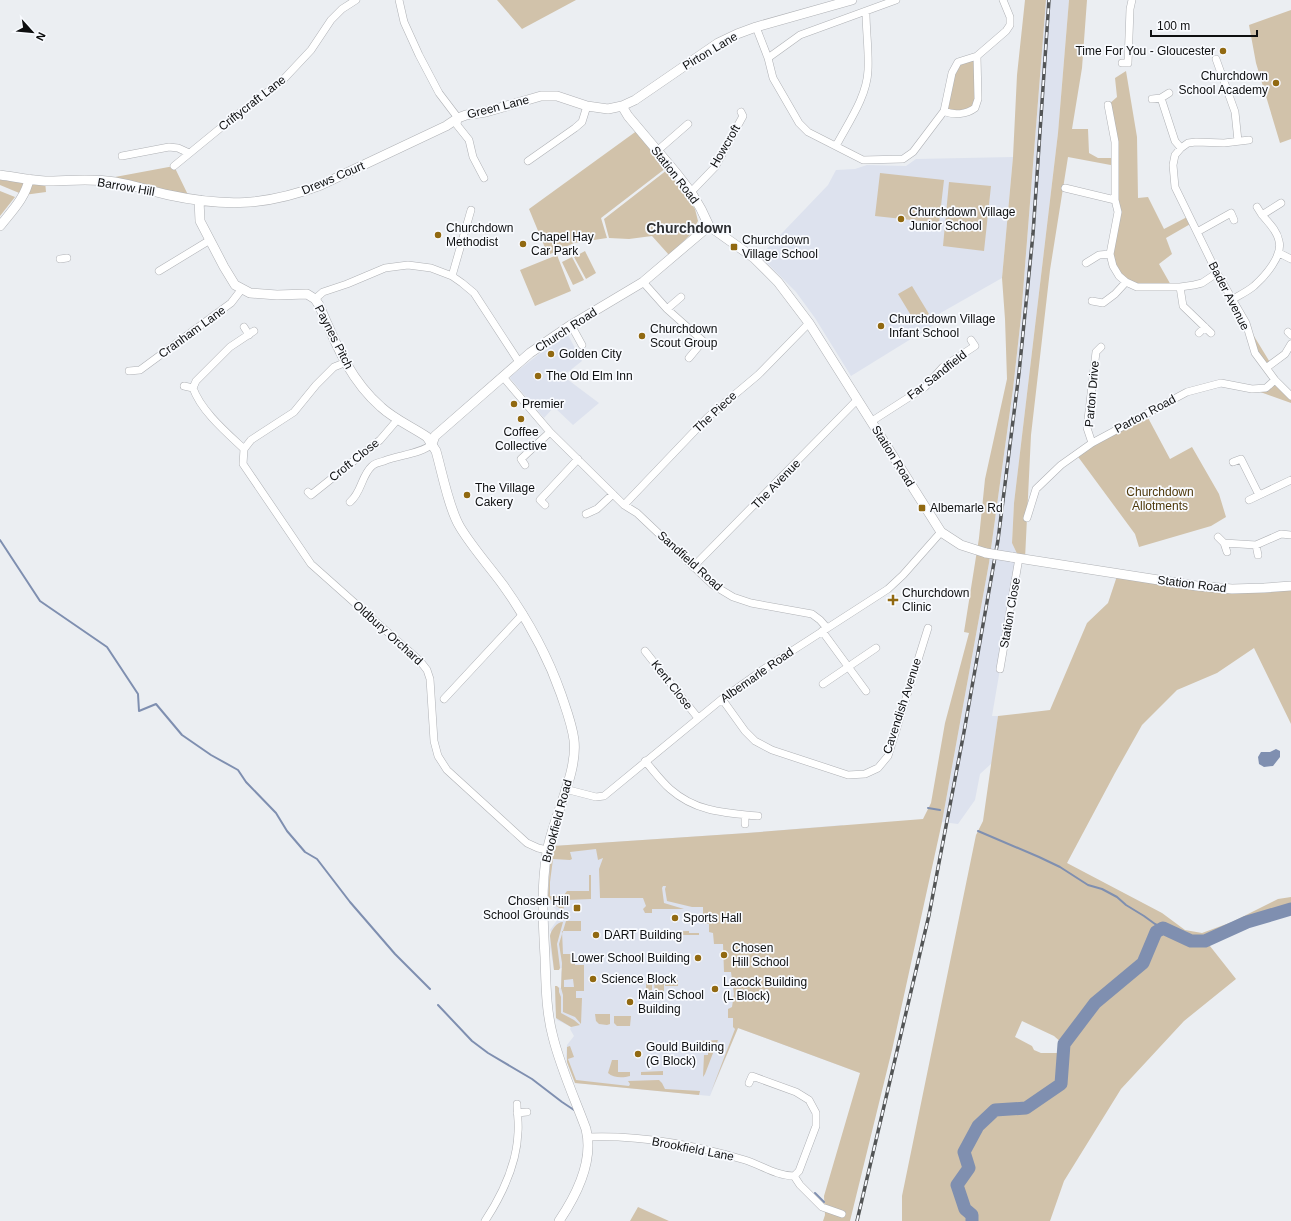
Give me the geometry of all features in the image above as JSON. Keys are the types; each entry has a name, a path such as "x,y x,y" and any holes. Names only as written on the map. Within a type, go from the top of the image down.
{"street":[{"name":"Criftycraft Lane","path":"174,166 281,82 311,50 331,20 342,9 356,0"},
{"name":"Green Lane","path":"399,0 404,22 419,55 439,93 458,118 466,115 486,112 541,96 557,96 587,106 608,109 622,106"},
{"name":"Pirton Lane","path":"622,106 635,100 718,43 737,34 756,27 852,0"},
{"path":"768,58 800,36 896,0"},
{"path":"756,27 768,58 773,78 799,123 808,132 863,160 903,159 913,152 944,111 952,73 958,62 976,56 1006,31 1010,25 1010,17 1003,0"},
{"path":"1122,62 1128,63 1130,9 1132,0"},
{"path":"836,146 861,100 865,85 868,71 866,12"},
{"path":"944,111 950,114 969,112 975,108 978,99 976,56"},
{"path":"1216,59 1235,112 1238,142"},
{"path":"1152,99 1161,98 1169,93"},
{"path":"1161,98 1175,141 1181,148 1196,142 1224,143 1249,140"},
{"path":"1108,105 1115,142 1115,200 1118,212 1110,254 1119,276 1126,282 1137,287 1180,287 1202,283 1217,273"},
{"path":"528,161 582,122 587,106"},
{"name":"Station Road","path":"622,106 628,116 691,192 709,226 754,258 778,282 809,322 941,532 961,544 986,552 1197,586 1232,589 1291,586"},
{"name":"Howcroft","path":"691,192 715,167 744,115"},
{"path":"458,118 457,125 469,140 473,158 484,178"},
{"name":"Drews Court","path":"199,200 225,203 261,202 301,193 346,174 446,126 458,118"},
{"path":"657,151 685,127 676,123"},
{"path":"122,156 169,147 178,148 189,153"},
{"name":"Bader Avenue","path":"1181,148 1175,155 1173,165 1175,188 1217,273 1246,323 1255,353 1275,380"},
{"name":"Barrow Hill","path":"0,175 29,179 114,182 199,200"},
{"path":"0,226 24,195 29,179"},
{"path":"1065,188 1115,200"},
{"path":"199,200 200,221 235,285 242,290"},
{"path":"1262,215 1281,203"},
{"path":"1233,299 1254,286 1274,264 1278,253 1280,242 1275,230 1257,207"},
{"path":"452,276 471,210"},
{"path":"1197,232 1231,213 1234,220"},
{"name":"Church Road","path":"432,444 435,436 530,353 571,325 643,282 709,226"},
{"path":"158,271 210,240"},
{"path":"1278,253 1291,259"},
{"path":"1086,263 1099,255 1110,254"},
{"path":"315,299 323,292 347,284 385,268 413,266 431,268 452,276 474,293 519,362"},
{"path":"643,282 667,309 703,341 689,358"},
{"path":"1092,301 1103,303 1115,294 1126,282"},
{"path":"1180,287 1183,306 1211,333"},
{"name":"Paynes Pitch","path":"242,290 250,293 307,294 315,299 344,362 365,391 381,407 427,437 432,444"},
{"name":"Cranham Lane","path":"129,371 140,370 231,303 242,290"},
{"path":"667,309 681,297"},
{"name":"The Piece","path":"624,505 708,417 758,374 809,322"},
{"path":"571,325 582,345"},
{"path":"244,327 252,333 230,347 196,381 193,388 196,396 222,429 244,449 251,440 294,412 316,385 334,367 344,362"},
{"path":"1199,333 1205,327"},
{"name":"Far Sandfield","path":"872,422 925,387 943,368 975,346 971,340"},
{"path":"1266,368 1285,354 1291,344"},
{"name":"Parton Drive","path":"1092,443 1087,428 1096,352 1101,347"},
{"name":"Sandfield Road","path":"503,377 550,432 624,505 637,512 713,585 733,597 751,603 812,614 820,620 824,630 848,668 866,691"},
{"path":"1275,380 1291,396"},
{"name":"Parton Road","path":"1026,518 1036,489 1061,465 1092,443 1187,392 1221,384 1252,389 1266,388 1275,380"},
{"path":"184,386 193,388"},
{"name":"The Avenue","path":"693,567 857,400"},
{"name":"Croft Close","path":"308,492 311,495 369,449 380,440 398,419"},
{"path":"521,459 550,432"},
{"path":"350,502 359,499 366,473 373,465 394,457 426,449 432,444"},
{"name":"Brookfield Road","path":"432,444 436,451 450,503 459,526 522,614 536,636 551,665 570,719 574,740 574,762 547,850 544,867 543,901 548,1011 552,1035 558,1056 588,1137 588,1150 577,1189 568,1208 559,1221"},
{"name":"Oldbury Orchard","path":"244,449 242,464 311,564 420,661 427,670 430,679 434,741 438,756 448,770 527,843 547,850"},
{"path":"540,500 578,459"},
{"path":"1233,462 1241,459 1259,495"},
{"path":"1249,500 1291,480"},
{"path":"586,514 597,509 613,494"},
{"name":"Albemarle Road","path":"566,789 596,797 604,796 722,699 764,669 888,589 903,575 941,532"},
{"path":"1224,544 1256,545 1281,534 1291,535"},
{"path":"1218,537 1224,544 1227,552"},
{"path":"1256,545 1258,555"},
{"name":"Station Close","path":"1000,669 1015,557"},
{"path":"444,699 522,614"},
{"name":"Cavendish Avenue","path":"722,699 745,731 755,741 772,750 848,775 865,774 878,768 888,756 928,628"},
{"path":"823,684 876,648"},
{"name":"Kent Close","path":"645,651 698,718"},
{"path":"646,761 670,789 703,809 723,813 758,816"},
{"path":"745,815 745,824"},
{"path":"749,1083 752,1076 796,1092 809,1100 816,1113 816,1126 798,1171 794,1176 800,1185 822,1207 842,1214"},
{"path":"485,1221 495,1205 512,1168 518,1133 517,1104"},
{"path":"517,1113 527,1112"},
{"name":"Brookfield Lane","path":"588,1137 630,1137 690,1146 747,1160 787,1176 794,1176"}],"shaded area":[{"path":"1046,0 1069,0 1058,133 1014,503 1012,543 1019,558 992,716 998,716 992,763 980,774 975,800 958,824 942,822 989,563 1013,389 1021,317"},
{"name":"Churchdown Village Junior School","path":"1013,157 1002,278 937,315 940,321 851,376 815,318 796,292 762,258 762,254 828,185 836,170 855,169 867,165 906,166 916,159"},
{"path":"568,335 582,361 563,376 599,403 573,425 554,407 544,418 510,378 539,354"},
{"name":"Chosen Hill School","path":"843,825 860,1073 738,1028 710,1096 575,1083 566,1057 567,1045 574,1036 570,1029 571,1027 557,1020 556,1017 555,986 561,988 562,968 554,970 550,947 550,930 558,919 559,913 549,902 550,900 548,896 553,846"}],"green space":[{"path":"497,0 576,0 522,29"},
{"path":"1025,0 1046,0 1021,317 1013,389 989,563 942,822 892,1050 850,1221 823,1221 825,1215 824,1196 860,1073 738,1028 711,1092 735,1029 733,1027 733,1018 728,1018 728,1009 732,1007 734,994 731,972 724,972 723,944 714,944 713,933 709,932 709,924 703,923 703,907 692,907 667,901 666,886 663,886 662,888 664,903 684,909 652,909 652,913 645,913 643,909 646,906 643,898 600,898 599,869 603,858 598,860 596,849 570,852 572,859 570,860 553,859 550,896 558,896 553,903 548,896 553,846 923,819 931,803 945,723 969,633 964,632 979,538 985,479 1007,379 1002,278 1013,157 1017,75"},
{"path":"1069,0 1087,0 1082,68 1072,129 1088,129 1089,153 1098,158 1116,158 1108,105 1117,97 1115,78 1126,71 1137,137 1138,198 1148,197 1164,229 1189,216 1192,223 1166,238 1172,254 1159,264 1172,287 1143,288 1119,276 1110,254 1118,212 1116,166 1068,157 1050,270 1031,435 1025,559 1019,558 1012,543 1014,503 1058,133"},
{"name":"Churchdown School Academy","path":"1291,10 1291,139 1280,143 1256,63 1249,25"},
{"path":"977,56 978,99 969,112 944,111 958,62"},
{"path":"638,130 666,168 601,218 607,238 574,243 548,255 529,209"},
{"path":"174,166 190,199 114,182 115,177"},
{"path":"667,170 695,209 698,221 691,234 669,255 652,236 629,239 609,238 604,219"},
{"path":"880,173 944,180 939,223 875,216"},
{"path":"0,175 45,181 46,192 24,195 0,185"},
{"path":"949,182 991,186 984,251 943,246"},
{"path":"0,191 15,197 0,216"},
{"path":"585,251 596,273 586,279 574,257"},
{"path":"557,255 571,291 535,306 520,270"},
{"path":"572,257 584,280 573,285 562,262"},
{"path":"912,286 929,314 915,322 898,294"},
{"path":"1246,323 1271,364 1266,368 1255,353"},
{"path":"1275,380 1291,396 1291,403 1252,389 1266,388"},
{"name":"Churchdown Allotments","path":"1146,414 1170,459 1192,447 1219,494 1226,517 1211,526 1139,547 1135,534 1076,454"},
{"path":"1118,573 1197,586 1291,586 1291,724 1254,648 1217,673 1177,690 1142,725 1067,863 1162,913 1185,930 1202,933 1232,922 1278,899 1291,897 1291,909 1247,922 1206,941 1236,979 1184,1021 1121,1089 1064,1181 1050,1221 902,1221 902,1196 976,835 983,821 998,716 1050,710 1087,623 1108,603","holes":["1022,1021 1054,1036 1063,1044 1063,1053 1041,1053 1034,1050 1032,1046 1015,1037"]},
{"path":"589,875 591,875 591,899 566,900 563,910 556,906 567,891 589,891"},
{"path":"566,921 581,921 581,931 563,931"},
{"path":"563,922 557,944 560,968 559,970 554,970 550,936 555,927 559,923"},
{"path":"689,931 689,933 699,933 699,935 652,935 652,932"},
{"path":"562,934 563,954 572,954 575,956 575,965 584,965 584,991 576,991 576,998 582,998 581,1024 575,1017 563,1012 563,995 561,988 562,963 559,944","holes":["573,979 574,987 564,987 564,980"]},
{"path":"654,980 664,980 664,996 660,996 660,998 655,998"},
{"path":"678,980 678,986 665,986 665,983"},
{"path":"646,981 652,981 652,998 646,998"},
{"path":"555,986 559,988 561,997 561,1013 580,1025 571,1027 556,1018"},
{"path":"595,1014 610,1014 610,1024 599,1024 596,1021"},
{"path":"614,1016 631,1016 630,1026 617,1026 614,1023"},
{"path":"718,1040 703,1077 704,1055 708,1055 708,1042 703,1041"},
{"path":"570,1046 574,1057 568,1059 576,1080 629,1086 630,1084 628,1081 659,1080 665,1089 700,1091 699,1095 575,1083 567,1062 567,1047"},
{"path":"612,1060 618,1060 618,1072 630,1072 630,1076 618,1077 608,1073"},
{"path":"663,1071 663,1075 641,1075 641,1072"},
{"path":"638,1207 669,1221 630,1221"}],"water":[{"path":"1276,749 1280,751 1280,757 1273,766 1264,767 1259,764 1258,757 1261,752 1270,752"}],"waterway":[{"path":"0,540 40,601 107,647 138,694 139,711 156,704 182,735 211,755 238,770 246,782 276,813 287,831 305,852 317,859 350,902 395,954 430,989"},
{"path":"928,808 940,810"},
{"path":"978,831 1060,867 1088,885 1102,889 1117,897 1126,905 1163,928"},
{"path":"972,1221 972,1215 965,1209 957,1185 969,1168 964,1152 978,1126 995,1110 1026,1108 1061,1084 1064,1044 1095,1003 1143,963 1156,932 1163,928 1191,941 1205,941 1247,922 1291,909"},
{"path":"438,1005 472,1041 488,1053 532,1079 574,1110"},
{"path":"815,1193 824,1202"}],"railway":[{"path":"857,1221 929,915 964,732 998,540 1019,373 1033,234 1049,0"}],"place":[{"name":"Time For You - Gloucester","path":"1223,51"},
{"name":"Churchdown School Academy","path":"1276,83"},
{"name":"Churchdown Village Junior School","path":"901,219"},
{"name":"Churchdown Methodist","path":"438,235"},
{"name":"Chapel Hay Car Park","path":"523,244"},
{"name":"Churchdown Village School","path":"734,247"},
{"name":"Churchdown Village Infant School","path":"881,326"},
{"name":"Churchdown Scout Group","path":"642,336"},
{"name":"Golden City","path":"551,354"},
{"name":"The Old Elm Inn","path":"538,376"},
{"name":"Premier","path":"514,404"},
{"name":"Coffee Collective","path":"521,419"},
{"name":"The Village Cakery","path":"467,495"},
{"name":"Albemarle Rd","path":"922,508"},
{"name":"Churchdown Clinic","path":"893,600"},
{"name":"Chosen Hill School Grounds","path":"577,908"},
{"name":"Sports Hall","path":"675,918"},
{"name":"DART Building","path":"596,935"},
{"name":"Chosen Hill School","path":"724,955"},
{"name":"Lower School Building","path":"698,958"},
{"name":"Science Block","path":"593,979"},
{"name":"Lacock Building (L Block)","path":"715,989"},
{"name":"Main School Building","path":"630,1002"},
{"name":"Gould Building (G Block)","path":"638,1054"}],"district":[{"name":"Churchdown","path":"689,228"}]}
